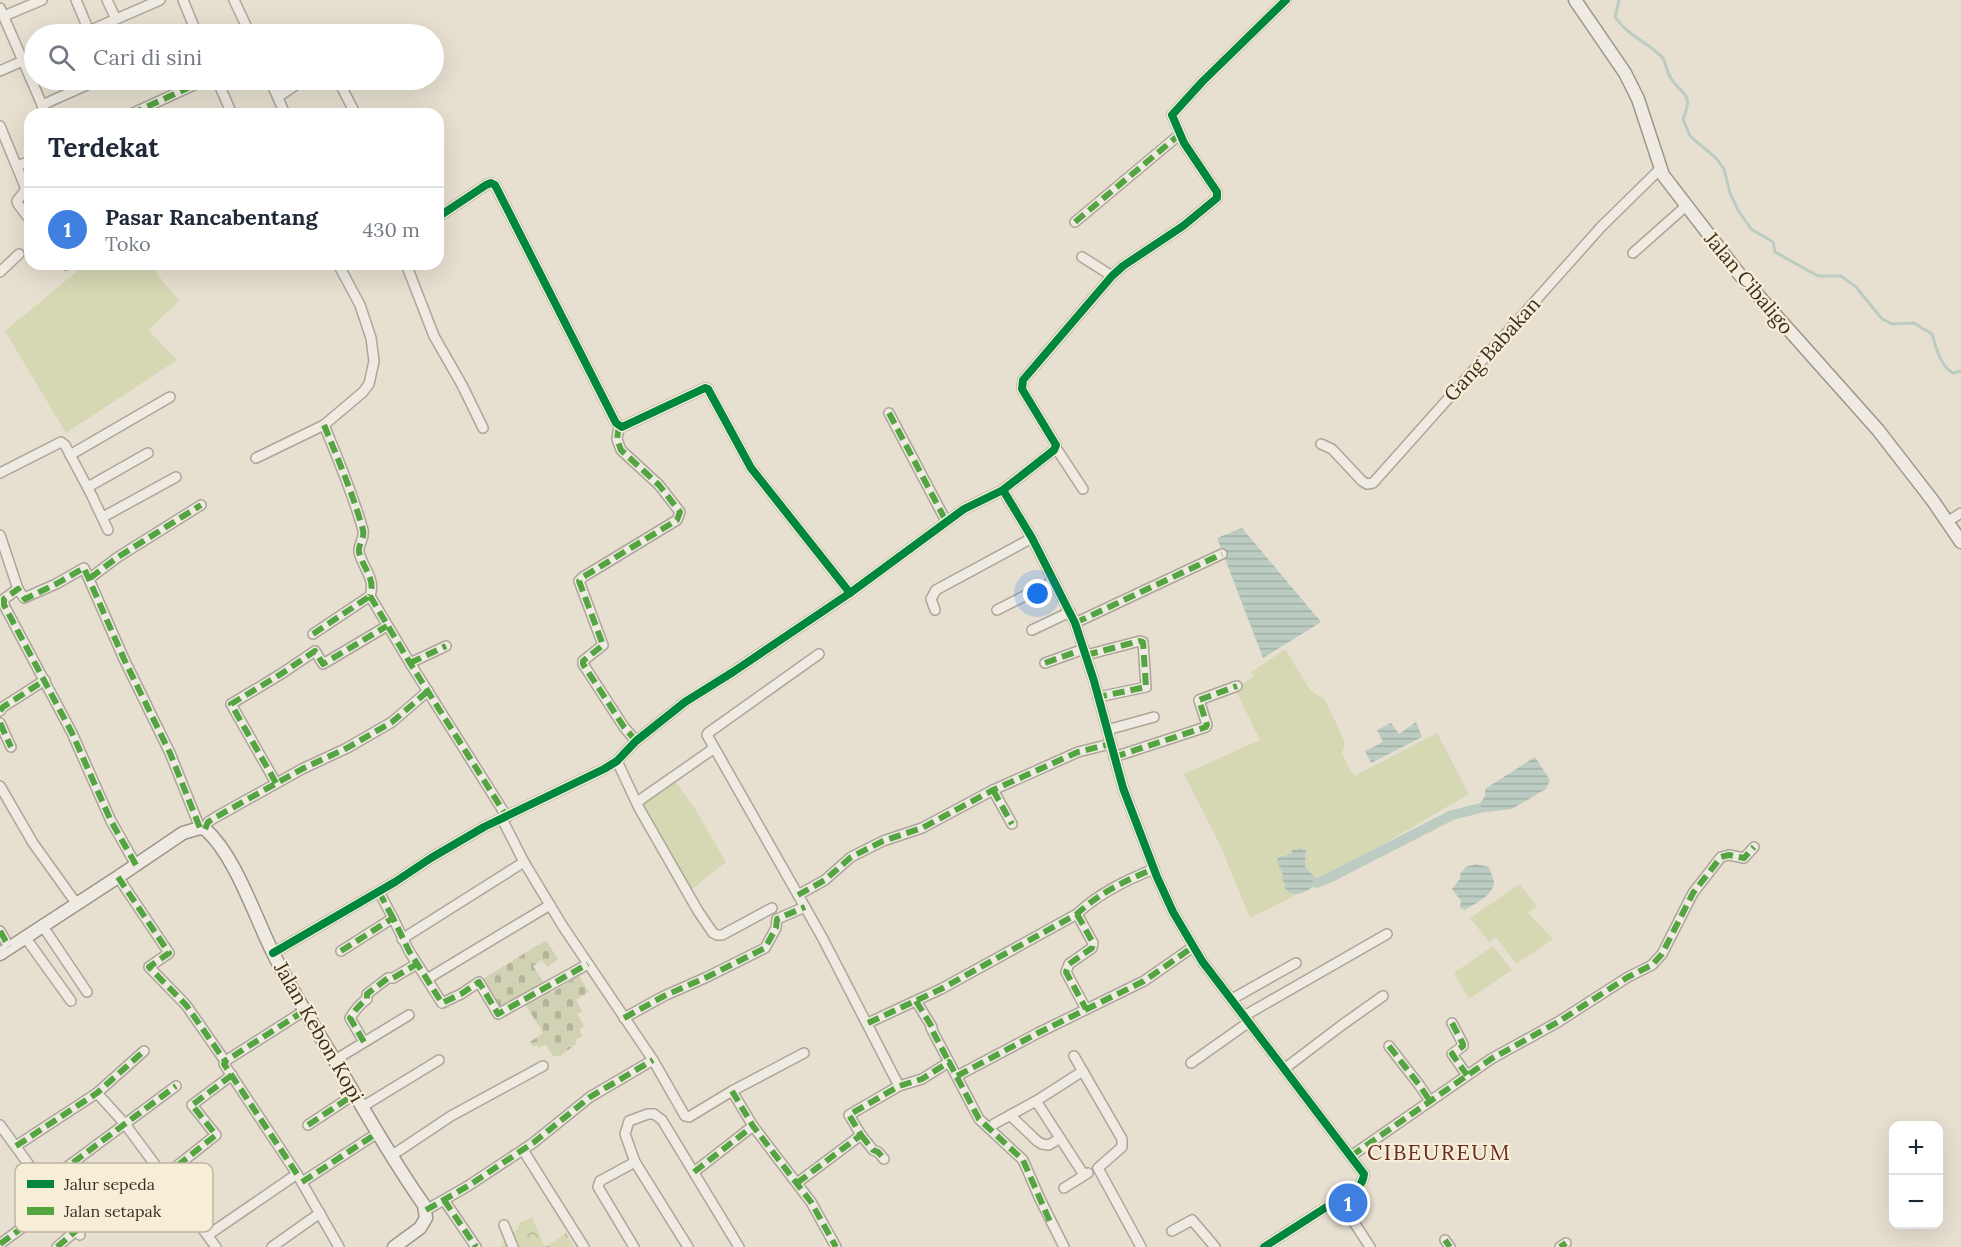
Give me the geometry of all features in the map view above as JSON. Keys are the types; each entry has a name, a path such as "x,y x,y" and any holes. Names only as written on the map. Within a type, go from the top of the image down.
{"main road":[{"name":"Jalan Cibaligo","path":"1575,0 1625,73 1638,99 1663,174 1686,206 1778,319 1878,430 1961,542"},
{"path":"5,951 183,833 203,829"},
{"name":"Jalan Kebon Kopi","path":"203,829 232,866 273,953 304,1011 355,1094 376,1134 426,1210"},
{"path":"394,1247 420,1227 426,1218 426,1210"}],"street":[{"path":"0,70 23,61 2,12 42,0"},
{"path":"76,0 83,24"},
{"path":"108,0 116,19"},
{"path":"105,24 159,0"},
{"path":"183,0 193,24"},
{"path":"234,0 245,24"},
{"path":"1083,489 1022,389 1023,380 1112,276 1123,266 1183,226 1218,195 1179,135 1172,115 1202,82 1286,0"},
{"path":"36,90 44,108"},
{"path":"46,108 79,90"},
{"path":"144,108 183,90"},
{"path":"221,90 229,108"},
{"path":"275,90 283,108"},
{"path":"278,97 288,90"},
{"path":"343,90 352,108"},
{"path":"0,126 24,183"},
{"path":"1076,222 1179,135"},
{"path":"18,166 24,164"},
{"name":"Gang Babakan","path":"1321,444 1332,449 1362,481 1367,484 1373,483 1600,227 1661,168"},
{"path":"444,213 486,185 495,185 619,426 617,439 621,450 659,485 680,512 677,520 579,581 603,645 583,664 624,728 636,741"},
{"path":"24,192 17,201 24,212"},
{"path":"1633,253 1686,206"},
{"path":"0,272 19,254"},
{"path":"1082,257 1112,276"},
{"path":"256,458 324,425 363,392 369,384 374,361 365,318 341,270"},
{"path":"408,270 434,336 483,428"},
{"path":"619,426 622,427 705,388 708,389 751,468 850,593"},
{"path":"70,455 170,397"},
{"path":"889,413 946,521"},
{"path":"313,634 370,596 373,588 372,580 359,552 364,532 324,425"},
{"path":"0,473 61,442 65,445 88,487 108,530"},
{"path":"273,953 379,892 445,849 484,827 617,761 636,741 685,702 734,672 850,593 946,521 981,499 1003,489 1056,448"},
{"path":"88,487 148,453"},
{"path":"103,517 176,477"},
{"path":"1003,489 1032,538 1075,624 1098,697 1122,788 1173,912 1193,947 1364,1174 1364,1180 1360,1186 1350,1194 1264,1247"},
{"path":"90,578 117,557 201,505"},
{"path":"1947,522 1961,513"},
{"path":"0,534 22,598 56,584 84,567 203,829"},
{"path":"935,610 931,599 936,590 1032,538"},
{"path":"1075,624 1222,554"},
{"path":"0,569 11,565"},
{"path":"997,610 1054,581"},
{"path":"18,589 4,600 4,606 45,680 72,733 111,821 136,865"},
{"path":"370,596 505,818 524,862 550,905 653,1059 684,1115 687,1117 804,1053"},
{"path":"1032,630 1070,612"},
{"path":"276,783 231,704 315,651 323,664 387,626"},
{"path":"1045,663 1085,652 1143,642 1146,687 1098,697"},
{"path":"410,663 446,646"},
{"path":"819,654 707,735 805,907 868,1023 899,1086"},
{"path":"0,711 45,680"},
{"path":"1114,757 1206,728 1208,725 1199,700 1237,686"},
{"path":"203,829 208,822 276,783 347,748 392,722 428,691"},
{"path":"1107,730 1154,717"},
{"path":"0,723 11,747"},
{"path":"798,895 825,880 851,857 922,828 993,790 1078,752 1110,744"},
{"path":"637,802 713,749"},
{"path":"617,761 637,802 712,933 722,935 772,908"},
{"path":"0,786 33,843 76,903"},
{"path":"993,790 1012,824"},
{"path":"1351,1156 1491,1059 1558,1022 1628,977 1652,965 1662,954 1693,893 1721,857 1729,855 1743,858 1754,847"},
{"path":"402,939 524,862"},
{"path":"868,1023 941,989 1077,914 1089,903 1126,880 1154,869"},
{"path":"118,877 169,953 148,967 186,1005 300,1178 339,1247"},
{"path":"379,892 402,939 442,1003 479,982 498,1014 588,964"},
{"path":"427,980 550,905"},
{"path":"624,1018 664,996 765,948 773,934 777,920 805,907"},
{"path":"1077,914 1093,944 1092,948 1069,964 1066,972 1086,1009"},
{"path":"341,951 393,918"},
{"path":"42,926 87,992"},
{"path":"0,931 5,951"},
{"path":"1191,1063 1246,1019 1387,934"},
{"path":"26,937 70,1001"},
{"path":"957,1076 1144,981 1193,947"},
{"path":"1232,999 1296,963"},
{"path":"364,1042 350,1018 358,1005 367,999 367,994 388,978 393,978 417,964"},
{"path":"1284,1070 1383,996"},
{"path":"916,1001 932,1027 930,1029 979,1119 1023,1160 1064,1247"},
{"path":"225,1063 304,1011"},
{"path":"335,1060 409,1015"},
{"path":"1452,1023 1463,1046 1452,1054 1467,1075"},
{"path":"1389,1046 1430,1101"},
{"path":"16,1146 97,1093 144,1051"},
{"path":"1064,1188 1098,1168 1122,1147 1122,1139 1074,1056"},
{"path":"426,1210 523,1150 590,1097 653,1059"},
{"path":"362,1107 439,1060"},
{"path":"884,1159 861,1135 849,1115 899,1086 922,1079 950,1062"},
{"path":"391,1156 450,1116 543,1066"},
{"path":"994,1124 1083,1071"},
{"path":"181,1163 216,1135 192,1106 232,1075"},
{"path":"72,1163 176,1086"},
{"path":"732,1091 753,1126 811,1202 837,1247"},
{"path":"97,1093 125,1124 152,1163"},
{"path":"308,1125 355,1094"},
{"path":"1036,1101 1084,1175"},
{"path":"688,1247 635,1162 627,1142 625,1129 629,1122 648,1114 654,1114 662,1120 739,1247"},
{"path":"1010,1115 1042,1144 1049,1145 1060,1138"},
{"path":"0,1125 29,1163"},
{"path":"694,1172 753,1126"},
{"path":"213,1232 376,1134"},
{"path":"797,1183 861,1135"},
{"path":"523,1150 584,1247"},
{"path":"634,1247 598,1187 600,1181 635,1162"},
{"path":"1098,1168 1141,1247"},
{"path":"1339,1199 1370,1247"},
{"path":"444,1200 476,1247"},
{"path":"272,1247 320,1213"},
{"path":"1172,1231 1192,1220 1215,1247"},
{"path":"504,1225 513,1247"},
{"path":"1,1241 15,1231"},
{"path":"206,1232 216,1247"},
{"path":"208,1235 213,1232"},
{"path":"57,1247 78,1233"}],"green space":[{"path":"79,270 154,270 179,301 148,330 177,360 66,433 5,331"},
{"path":"1285,649 1310,690 1325,700 1345,742 1342,754 1354,776 1437,733 1469,794 1317,883 1305,866 1306,850 1298,850 1282,856 1284,888 1296,895 1250,918 1221,847 1184,774 1260,740 1235,689 1253,677 1252,672"},
{"path":"675,781 695,809 726,862 691,890 643,805"},
{"path":"1520,884 1537,907 1528,913 1553,939 1516,964 1496,937 1489,942 1470,918"},
{"path":"546,940 558,959 547,967 542,960 533,966 551,993 579,976 589,992 576,1000 582,1011 577,1014 584,1026 580,1029 582,1035 576,1040 576,1044 560,1056 553,1056 546,1044 539,1048 537,1045 533,1047 530,1042 543,1033 525,1004 502,1016 481,980"},
{"path":"1493,946 1512,970 1469,999 1454,973"},
{"path":"532,1217 545,1247 501,1247 505,1239 518,1229 519,1224"},
{"path":"566,1233 574,1247 545,1247"}],"shaded area":[{"path":"1242,528 1321,622 1263,658 1217,538"},
{"path":"1416,722 1422,737 1371,763 1365,751 1383,742 1377,730 1391,723 1399,734"},
{"path":"1535,757 1550,780 1546,789 1512,809 1478,813 1476,806 1484,799 1485,789"},
{"path":"1302,847 1306,850 1305,866 1317,880 1316,885 1299,894 1291,894 1284,887 1283,875 1277,861 1278,858 1291,853 1293,849 1298,850"},
{"path":"1475,864 1489,867 1494,880 1493,887 1482,899 1464,910 1460,907 1461,901 1452,889 1466,867"}],"waterway":[{"path":"1618,0 1615,17 1625,29 1663,59 1673,82 1687,98 1683,119 1690,136 1717,159 1724,169 1730,193 1751,229 1773,242 1775,252 1818,276 1841,276 1856,287 1882,319 1892,324 1914,323 1932,334 1945,366 1953,373 1961,371"},
{"path":"1317,883 1452,815 1477,809"}],"marked path":[{"path":"144,108 183,90"},
{"path":"1075,222 1179,135"},
{"path":"889,413 946,521"},
{"path":"324,425 363,530 359,552 370,579 370,596"},
{"path":"619,426 617,439 621,450 659,485 680,512 677,520 579,581 603,645 583,661 583,664 624,727 636,741"},
{"path":"90,578 118,557 201,505"},
{"path":"1075,623 1222,554"},
{"path":"136,865 111,821 72,733 4,605 4,599 18,589 25,599 84,568 124,659 170,753 200,828"},
{"path":"370,596 507,817"},
{"path":"313,634 370,596"},
{"path":"276,783 231,704 315,651 323,664 387,626"},
{"path":"1086,655 1143,642 1146,687 1098,697"},
{"path":"410,663 446,646"},
{"path":"1045,663 1084,649"},
{"path":"0,711 45,680"},
{"path":"1114,757 1206,727 1199,700 1237,686"},
{"path":"205,829 208,822 216,817 392,722 428,691"},
{"path":"0,723 11,747"},
{"path":"798,895 825,880 851,857 883,841 922,828 993,790 1078,752 1110,744"},
{"path":"993,790 1012,824"},
{"path":"1351,1156 1491,1059 1558,1022 1628,977 1652,965 1662,954 1693,893 1721,857 1729,855 1744,858 1754,847"},
{"path":"868,1023 941,989 1077,914 1113,888 1154,869"},
{"path":"118,877 169,953 149,967 186,1005 225,1061"},
{"path":"379,892 393,918"},
{"path":"624,1018 664,996 765,948 776,928 777,919 805,907"},
{"path":"1077,914 1093,943 1092,948 1069,964 1066,972 1086,1009"},
{"path":"341,951 393,918 409,951 442,1003 479,982 498,1014 588,964"},
{"path":"0,931 9,947"},
{"path":"957,1076 1144,981 1193,947"},
{"path":"364,1042 350,1018 352,1015 367,999 367,994 388,978 393,978 417,964"},
{"path":"916,1001 949,1062"},
{"path":"297,1174 224,1064 304,1011"},
{"path":"1452,1023 1463,1044 1452,1054 1467,1075"},
{"path":"1389,1046 1430,1101"},
{"path":"16,1146 97,1093 144,1051"},
{"path":"426,1210 468,1186 533,1143 590,1097 653,1060"},
{"path":"797,1183 861,1135 849,1115 899,1086 922,1079 949,1062 979,1119 1023,1160 1051,1224"},
{"path":"181,1163 216,1135 192,1105 232,1075"},
{"path":"72,1163 176,1086"},
{"path":"732,1091 753,1126 811,1202 836,1247"},
{"path":"308,1125 355,1094"},
{"path":"694,1172 753,1126"},
{"path":"302,1182 376,1134"},
{"path":"861,1135 884,1159"},
{"path":"444,1200 476,1247"},
{"path":"0,1244 16,1232"},
{"path":"57,1247 74,1232"},
{"path":"1445,1240 1450,1247"},
{"path":"1560,1247 1566,1243"}],"cycle path":[{"path":"273,953 484,827 617,761 636,741 685,702 850,593 964,509 1003,490 1054,450 1056,445 1022,389 1023,380 1112,276 1123,266 1183,226 1217,198 1217,192 1184,143 1172,115 1202,82 1286,0"},
{"path":"444,213 486,185 491,183 495,185 616,423 622,427 705,388 708,389 751,468 850,593"},
{"path":"1003,490 1032,538 1075,623 1094,681 1123,788 1173,912 1202,961 1364,1174 1355,1190 1264,1247"}],"place":[{"name":"Pasar Rancabentang","path":"1348,1203"}],"district":[{"name":"CIBEUREUM","path":"1439,1152"}]}
